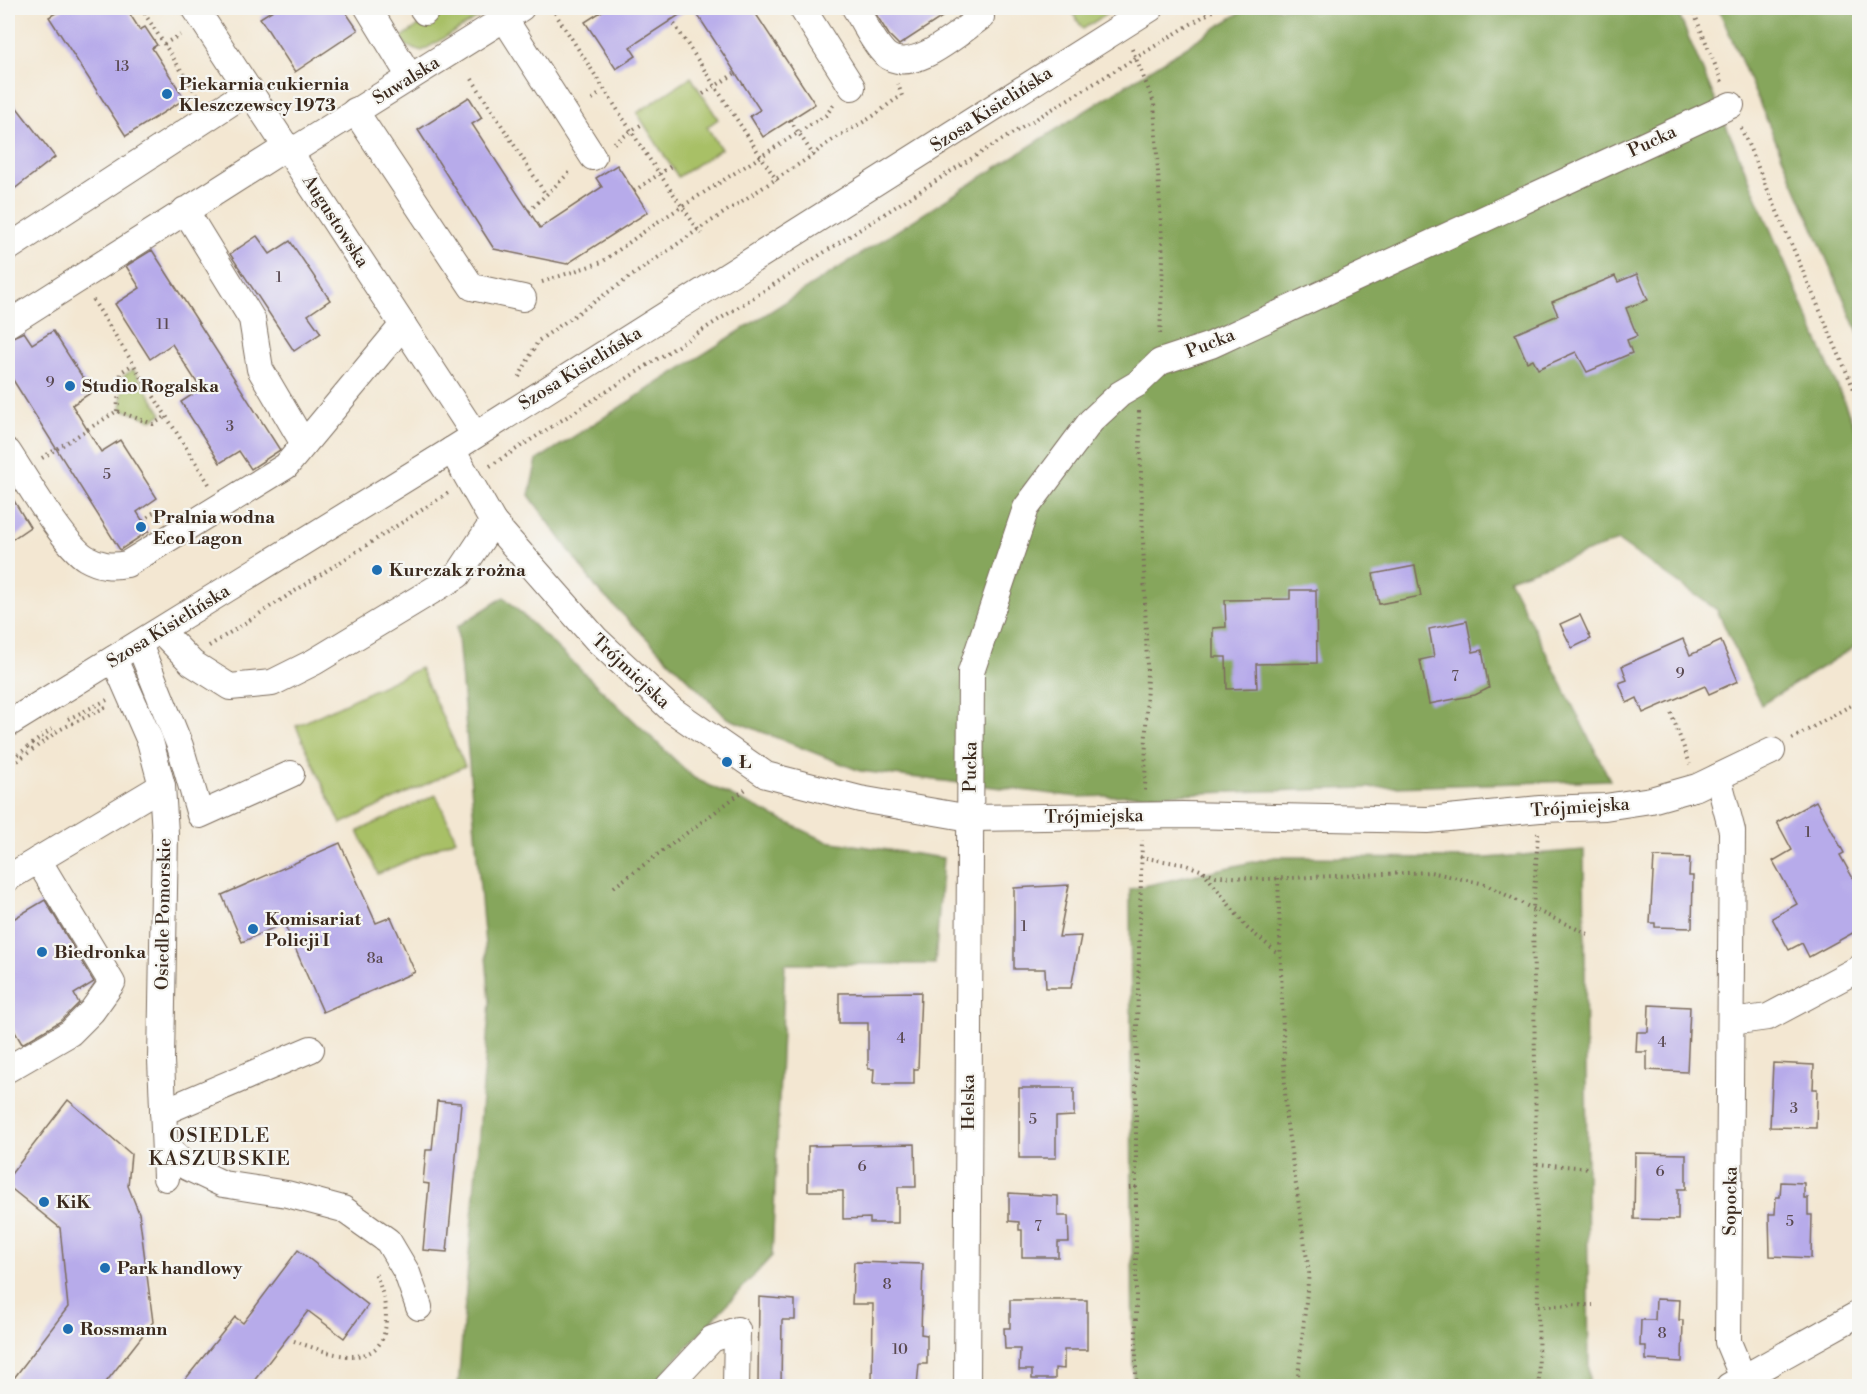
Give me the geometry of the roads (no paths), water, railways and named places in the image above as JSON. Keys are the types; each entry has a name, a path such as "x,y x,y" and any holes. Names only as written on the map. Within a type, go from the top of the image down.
{"street":[{"name":"Augustowska","path":"195,8 475,435"},
{"path":"368,8 410,77"},
{"path":"802,8 852,87"},
{"path":"855,8 885,54 901,62 910,62 924,55 982,19"},
{"name":"Szosa Kisielińska","path":"8,724 452,450 1150,8"},
{"path":"512,13 593,157"},
{"name":"Suwalska","path":"8,324 185,210 355,111 512,13"},
{"path":"8,248 250,90"},
{"name":"Pucka","path":"970,818 971,672 1026,508 1091,421 1120,394 1137,384 1165,360 1211,345 1731,105"},
{"path":"355,111 472,287 519,298"},
{"path":"185,210 252,319 260,369 304,444"},
{"path":"14,462 69,542 86,558 108,567 127,564 286,466 403,325"},
{"name":"Trójmiejska","path":"452,450 493,522 596,639 664,702 766,775 860,799 970,818 1144,816 1428,820 1540,809 1605,807 1651,800 1708,782 1772,751"},
{"path":"150,638 188,659 230,687 272,683 314,662 458,575 493,522"},
{"path":"150,638 200,814 291,774"},
{"name":"Osiedle Pomorskie","path":"114,659 119,698 150,741 162,786 165,833 162,925 163,1112 166,1178"},
{"name":"Sopocka","path":"1708,782 1732,831 1728,1342 1736,1382 1860,1313"},
{"path":"8,878 162,786"},
{"name":"Helska","path":"967,1386 970,818"},
{"path":"8,1069 70,1033 92,1011 112,983 38,860"},
{"path":"1731,1022 1768,1017 1860,968"},
{"path":"163,1112 311,1049"},
{"path":"165,1146 187,1167 223,1185 287,1194 343,1209 388,1241 407,1273 419,1307"},
{"path":"668,1386 712,1340 737,1330 736,1386"}],"place":[{"name":"Piekarnia cukiernia Kleszczewscy 1973","path":"167,94"},
{"name":"Studio Rogalska","path":"70,386"},
{"name":"Pralnia wodna Eco Lagon","path":"141,527"},
{"name":"Kurczak z rożna","path":"377,570"},
{"name":"Ł","path":"727,762"},
{"name":"Komisariat Policji I","path":"253,929"},
{"name":"Biedronka","path":"42,952"},
{"name":"KiK","path":"44,1202"},
{"name":"Park handlowy","path":"105,1268"},
{"name":"Rossmann","path":"68,1329"}],"district":[{"name":"OSIEDLE KASZUBSKIE","path":"220,1146"}]}
